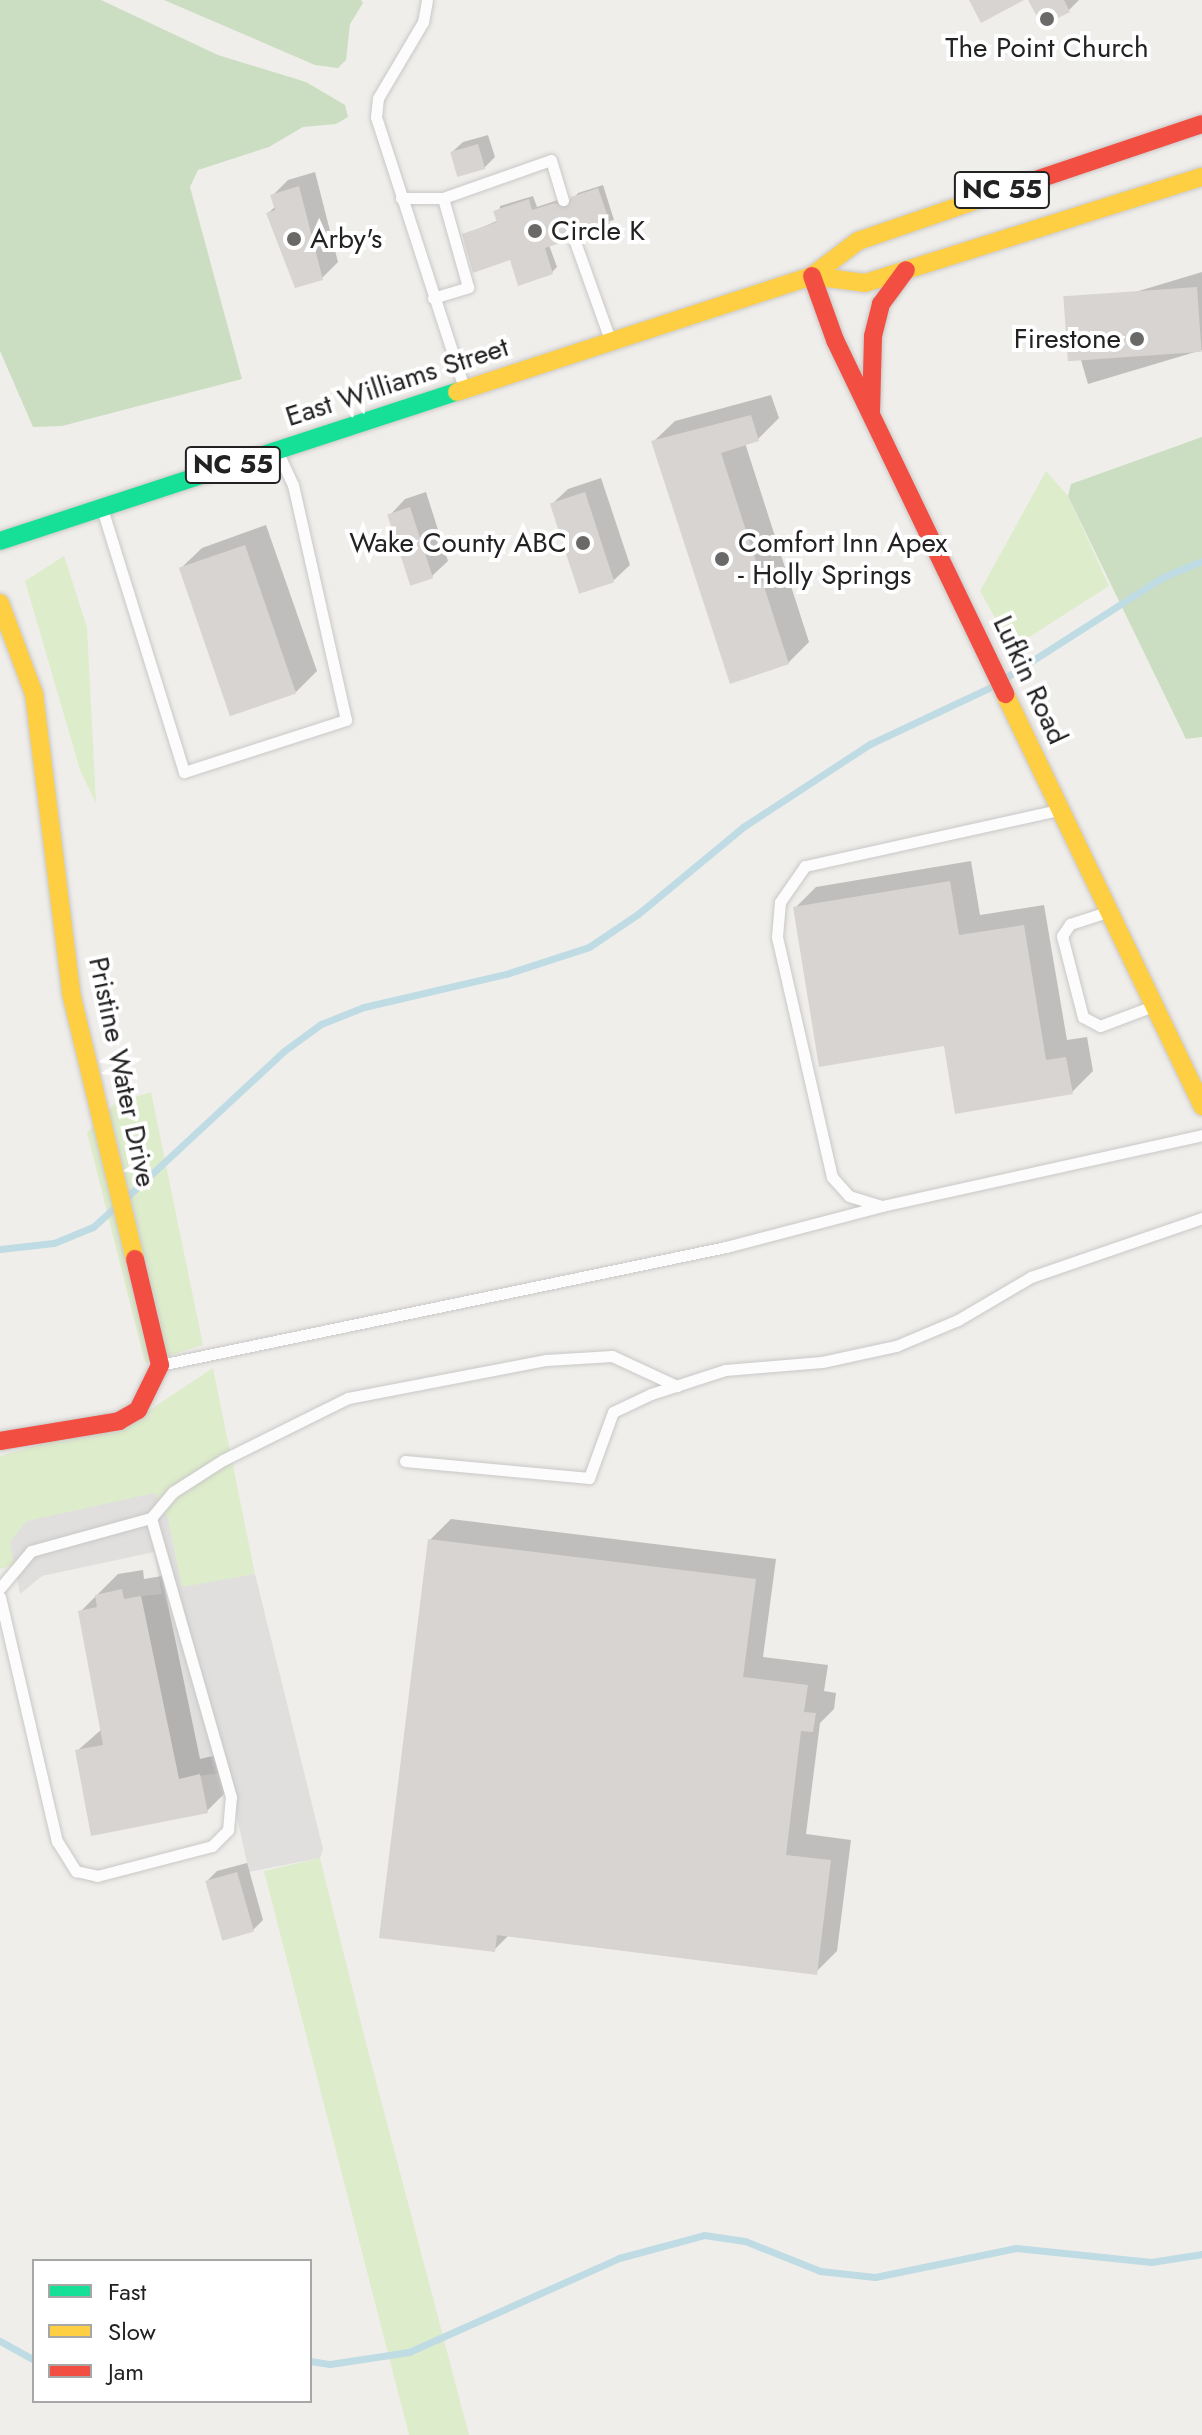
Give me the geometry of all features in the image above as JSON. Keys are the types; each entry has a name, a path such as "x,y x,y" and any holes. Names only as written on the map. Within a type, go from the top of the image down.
{"main road":[{"name":"East Williams Street","path":"0,541 812,276 858,241 1202,124"},
{"name":"East Williams Street","path":"812,276 865,283 1202,177"},
{"path":"871,413 873,336 881,304 906,270"},
{"name":"Lufkin Road","path":"812,276 871,413 1202,1106"},
{"name":"Pristine Water Drive","path":"0,603 34,694 71,993 160,1365"},
{"path":"0,1441 119,1421 138,1410 160,1365"}],"lane":[{"path":"427,0 423,22 378,98 376,117 465,389"},
{"path":"401,198 443,198 551,160 563,200"},
{"path":"433,298 468,287 443,198"},
{"path":"574,239 611,341"},
{"path":"101,508 184,772 346,720 293,485 277,451"},
{"path":"882,1206 849,1196 832,1177 777,937 780,902 805,866 1059,810"},
{"path":"1108,912 1070,924 1062,936 1083,1017 1100,1026 1153,1006"},
{"path":"160,1365 726,1247 882,1206 1202,1135"},
{"path":"405,1461 589,1478 613,1412 725,1370 822,1362 896,1346 958,1320 1031,1277 1202,1218"},
{"path":"0,1588 31,1551 151,1518 173,1492 223,1460 304,1416 363,1394 546,1360 612,1356 677,1386"},
{"path":"0,1597 57,1841 76,1871 97,1876 212,1846 228,1830 231,1797 151,1518"}],"green space":[{"path":"0,0 101,0 218,55 306,82 345,105 348,117 336,124 303,127 269,147 198,170 190,187 242,379 62,426 33,427 0,351"},
{"path":"164,0 361,0 363,3 350,24 346,60 338,68 315,65"},
{"path":"1202,437 1202,737 1186,739 1068,496 1071,484"},
{"path":"1046,471 1068,496 1109,586 1012,648 980,591"},
{"path":"64,556 87,627 96,803 80,770 25,581"},
{"path":"151,1092 203,1345 145,1363 87,1133 115,1103"},
{"path":"213,1368 255,1574 182,1588 168,1519 0,1569 0,1456 145,1413"},
{"path":"320,1858 469,2435 409,2435 264,1871"}],"shaded area":[{"path":"155,1493 168,1519 182,1587 255,1574 323,1849 320,1858 249,1872 227,1772 179,1779 141,1596 162,1594 154,1552 42,1576 20,1594 10,1542 27,1521"}],"building":[{"name":"The Point Church","path":"969,0 1024,0 981,23"},
{"name":"The Point Church","path":"1028,0 1064,0 1070,12 1042,26"},
{"path":"478,144 485,169 457,177 450,152"},
{"name":"Arby's","path":"299,186 323,280 295,288 266,213 275,210 270,195"},
{"name":"Circle K","path":"598,188 611,226 582,236 572,231 566,241 545,248 553,274 518,286 510,260 473,273 462,234 497,222 493,211 529,199 532,210 555,203 565,208 571,197"},
{"name":"Firestone","path":"1197,287 1202,352 1068,361 1063,296"},
{"name":"Comfort Inn Apex - Holly Springs","path":"751,415 759,441 721,453 789,664 730,684 651,441"},
{"name":"Wake County ABC","path":"585,492 614,582 579,594 550,503"},
{"path":"410,507 433,578 410,586 387,514"},
{"path":"245,545 296,693 230,716 179,568"},
{"path":"950,881 959,935 1024,925 1046,1060 1066,1057 1073,1094 955,1114 944,1046 819,1067 793,907"},
{"path":"428,1539 756,1579 743,1677 808,1685 804,1712 816,1713 813,1732 801,1731 786,1855 831,1860 817,1975 497,1935 495,1952 379,1938"},
{"path":"122,1589 124,1599 141,1596 179,1779 200,1774 208,1813 91,1836 75,1750 103,1745 78,1611 97,1607 95,1595"},
{"path":"237,1872 254,1932 222,1941 205,1881"}],"waterway":[{"path":"1005,678 1163,577 1202,561"},
{"path":"128,1196 284,1051 321,1024 364,1007 506,974 589,947 638,914 743,827 870,744 991,687"},
{"path":"0,1249 54,1243 93,1227 115,1207"},
{"path":"312,2361 330,2364 409,2352 619,2258 704,2235 745,2241 820,2271 875,2277 1016,2248 1151,2262 1202,2254"},
{"path":"0,2341 32,2359"}],"traffic: fast":[{"path":"0,541 457,392"}],"traffic: slow":[{"path":"812,276 865,283 1202,177"},
{"path":"457,392 812,276 858,241 1015,187"},
{"path":"0,603 34,694 71,993 135,1259"},
{"path":"1005,694 1202,1106"}],"traffic: jam":[{"path":"1015,187 1202,124"},
{"path":"871,413 873,336 881,304 906,270"},
{"path":"812,276 835,340 1005,694"},
{"path":"0,1441 119,1421 138,1410 160,1365 135,1259"}],"place":[{"name":"The Point Church","path":"1047,19"},
{"name":"Circle K","path":"535,231"},
{"name":"Arby's","path":"294,239"},
{"name":"Firestone","path":"1137,339"},
{"name":"Wake County ABC","path":"583,543"},
{"name":"Comfort Inn Apex - Holly Springs","path":"722,559"}]}
